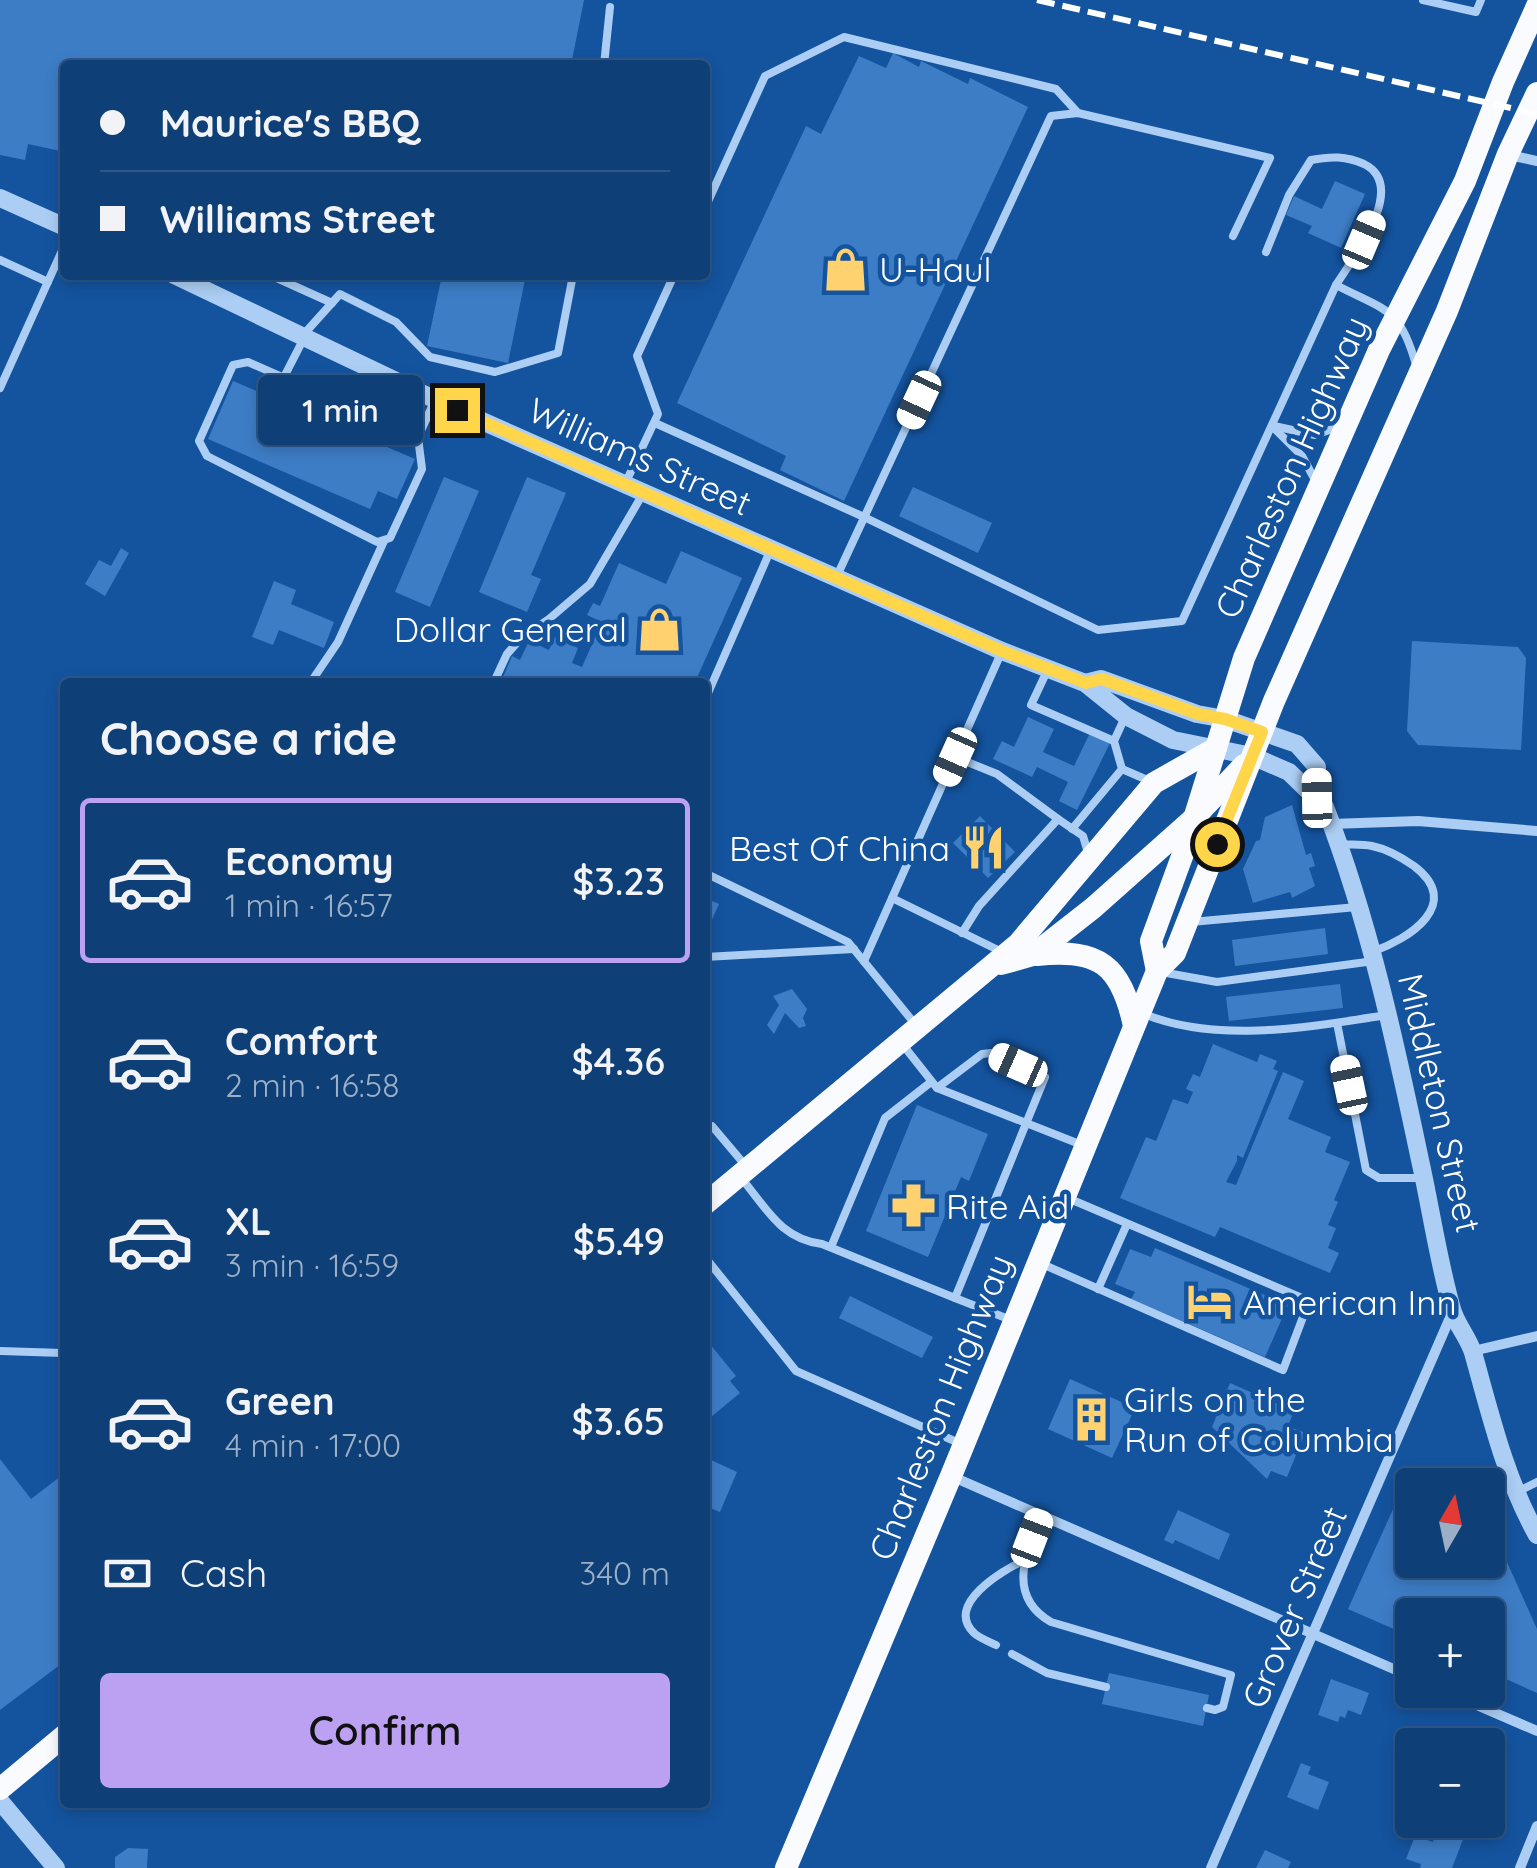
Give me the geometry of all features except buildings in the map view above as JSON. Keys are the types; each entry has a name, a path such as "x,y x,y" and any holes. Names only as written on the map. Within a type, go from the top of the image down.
{"main road":[{"name":"Charleston Highway","path":"1157,971 1151,941 1193,819 1205,746 1225,719 1244,658 1346,424 1466,180 1537,6"},
{"name":"Charleston Highway","path":"786,1868 1157,971 1175,953 1262,732 1537,94"},
{"path":"710,1200 1018,944 1154,783 1205,746"},
{"path":"1033,955 1093,908 1193,819 1252,756"},
{"path":"1000,960 1066,952 1093,956 1127,991 1137,1019"},
{"path":"0,1789 60,1739"}],"street":[{"path":"1508,154 1537,160"},
{"path":"0,198 60,225"},
{"name":"Williams Street","path":"184,280 435,400 1002,651 1086,683 1126,716 1172,740 1205,746"},
{"name":"Williams Street","path":"1086,683 1102,679 1198,714"},
{"name":"Middleton Street","path":"1198,714 1225,719 1297,744 1317,767 1317,798"},
{"name":"Middleton Street","path":"1205,746 1252,756 1289,772 1317,798 1332,824 1360,907 1388,1015 1452,1312 1473,1351 1488,1414 1537,1536"},
{"path":"1332,824 1418,821 1537,831"},
{"name":"Grover Street","path":"1211,1868 1452,1312"},
{"path":"1473,1351 1537,1336"},
{"path":"951,1476 1395,1670"},
{"path":"1483,1708 1537,1732"},
{"path":"0,1802 56,1868"},
{"path":"1520,1868 1537,1826"}],"lane":[{"path":"1423,0 1476,12 1481,0"},
{"path":"605,60 610,8"},
{"path":"710,197 765,76 844,37 1056,89 1078,113"},
{"path":"836,578 1051,116 1078,113 1270,158 1233,236"},
{"path":"655,423 1098,630 1182,621 1336,285 1364,240 1382,197 1383,184 1370,167 1350,158 1328,156 1312,160 1290,195 1266,252"},
{"path":"0,388 60,255"},
{"path":"0,260 48,282"},
{"path":"281,280 332,303"},
{"path":"284,377 302,338 340,294 396,322 430,358 495,372 558,353 573,280"},
{"path":"625,484 658,414 637,356 672,280"},
{"path":"1336,285 1396,316 1410,342 1419,374"},
{"path":"418,437 248,362 233,365 200,434 206,456 370,541 384,541 390,538 422,469 418,437 435,400"},
{"path":"1272,426 1315,434 1346,424"},
{"path":"1272,426 1302,456 1319,486"},
{"path":"496,678 507,654 522,637 550,619 590,584 644,492"},
{"path":"315,678 338,642 384,541"},
{"path":"710,689 771,549"},
{"path":"864,961 1002,651"},
{"path":"1049,669 1031,705 1114,741"},
{"path":"1126,716 1114,741 1122,768 1154,783"},
{"path":"955,757 997,774 1083,836 1090,857"},
{"path":"1072,828 1122,768"},
{"path":"962,932 978,906 1058,818"},
{"path":"1157,971 1218,982 1373,956 1412,934 1426,919 1434,898 1427,876 1396,854 1372,846 1339,844"},
{"path":"710,875 848,942 909,1035 934,1085 1086,1146"},
{"path":"892,898 962,932 1000,960"},
{"path":"1187,923 1360,907"},
{"path":"710,957 854,949"},
{"path":"1137,1019 1214,1029 1336,1023 1388,1015"},
{"path":"1336,1023 1366,1170 1379,1178 1424,1178"},
{"path":"831,1247 885,1118 982,1054 991,1053 1045,1077 955,1298"},
{"path":"710,1126 720,1132 789,1235 831,1247 1014,1321"},
{"path":"1038,1262 1283,1370 1308,1301 1064,1197"},
{"path":"1098,1289 1126,1224"},
{"path":"710,1263 796,1370 963,1445"},
{"path":"0,1351 60,1353"},
{"path":"1517,1492 1537,1482"},
{"path":"1041,1515 1023,1561 1027,1599 1037,1614 1052,1622 1232,1675 1223,1707 1206,1708"},
{"path":"996,1646 972,1632 968,1609 984,1583 1023,1561"},
{"path":"1012,1654 1047,1674 1106,1686"}],"railway":[{"path":"1037,0 1537,114"}],"place":[{"name":"U-Haul","path":"846,269"},
{"name":"Dollar General","path":"660,629"},
{"name":"Best Of China","path":"983,848"},
{"name":"Rite Aid","path":"913,1206"},
{"name":"American Inn","path":"1210,1302"},
{"name":"Girls on the Run of Columbia","path":"1091,1419"}],"route":[{"path":"457,410 1002,651 1086,683 1102,679 1198,714 1262,732 1217,844"}]}
